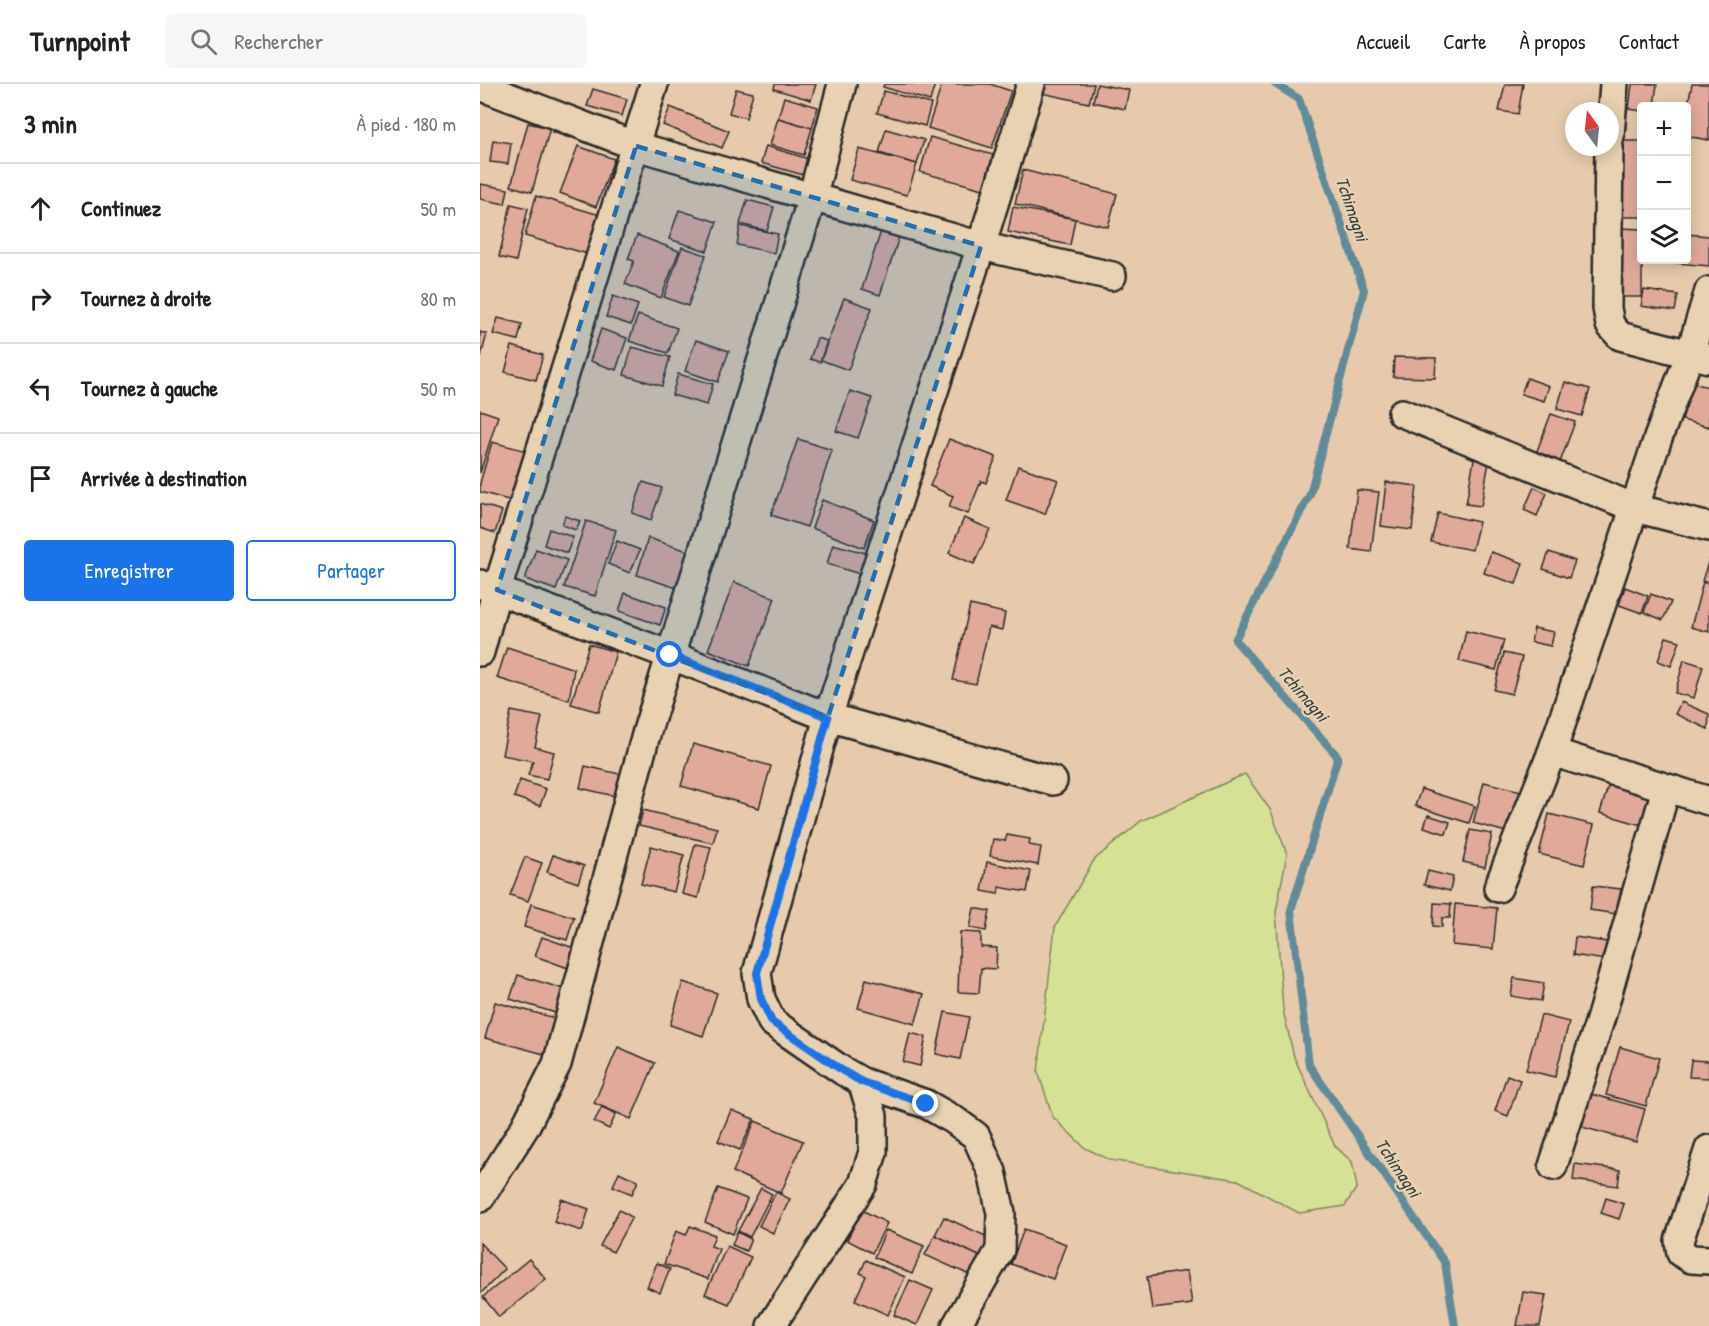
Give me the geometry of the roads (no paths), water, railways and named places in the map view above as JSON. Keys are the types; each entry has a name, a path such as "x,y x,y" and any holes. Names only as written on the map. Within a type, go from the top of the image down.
{"street":[{"path":"480,652 488,587 636,146 654,84"},
{"path":"480,1198 525,1127 557,1064 647,731 812,198 842,84"},
{"path":"956,1326 1000,1250 1001,1213 992,1172 976,1136 954,1119 926,1104 862,1082 772,1022 761,999 757,973 828,717 981,246 1031,84"},
{"path":"1613,102 1614,84"},
{"path":"480,87 636,146 981,246 1112,276"},
{"path":"1609,156 1606,308 1610,325 1620,336 1699,356"},
{"path":"1498,888 1552,752 1658,438 1699,356 1709,291"},
{"path":"1402,413 1635,508 1709,527"},
{"path":"488,587 828,717 1053,781"},
{"path":"1552,752 1709,801"},
{"path":"1553,1166 1601,1017 1666,789"},
{"path":"771,1326 862,1184 873,1152 873,1116 862,1082"},
{"path":"1709,1149 1679,1242 1681,1253 1691,1258 1709,1260"}],"waterway":[{"name":"Tchimagni","path":"1275,84 1299,99 1364,290 1310,494 1235,640 1338,757 1291,910 1309,1065 1445,1263 1455,1326"}]}
